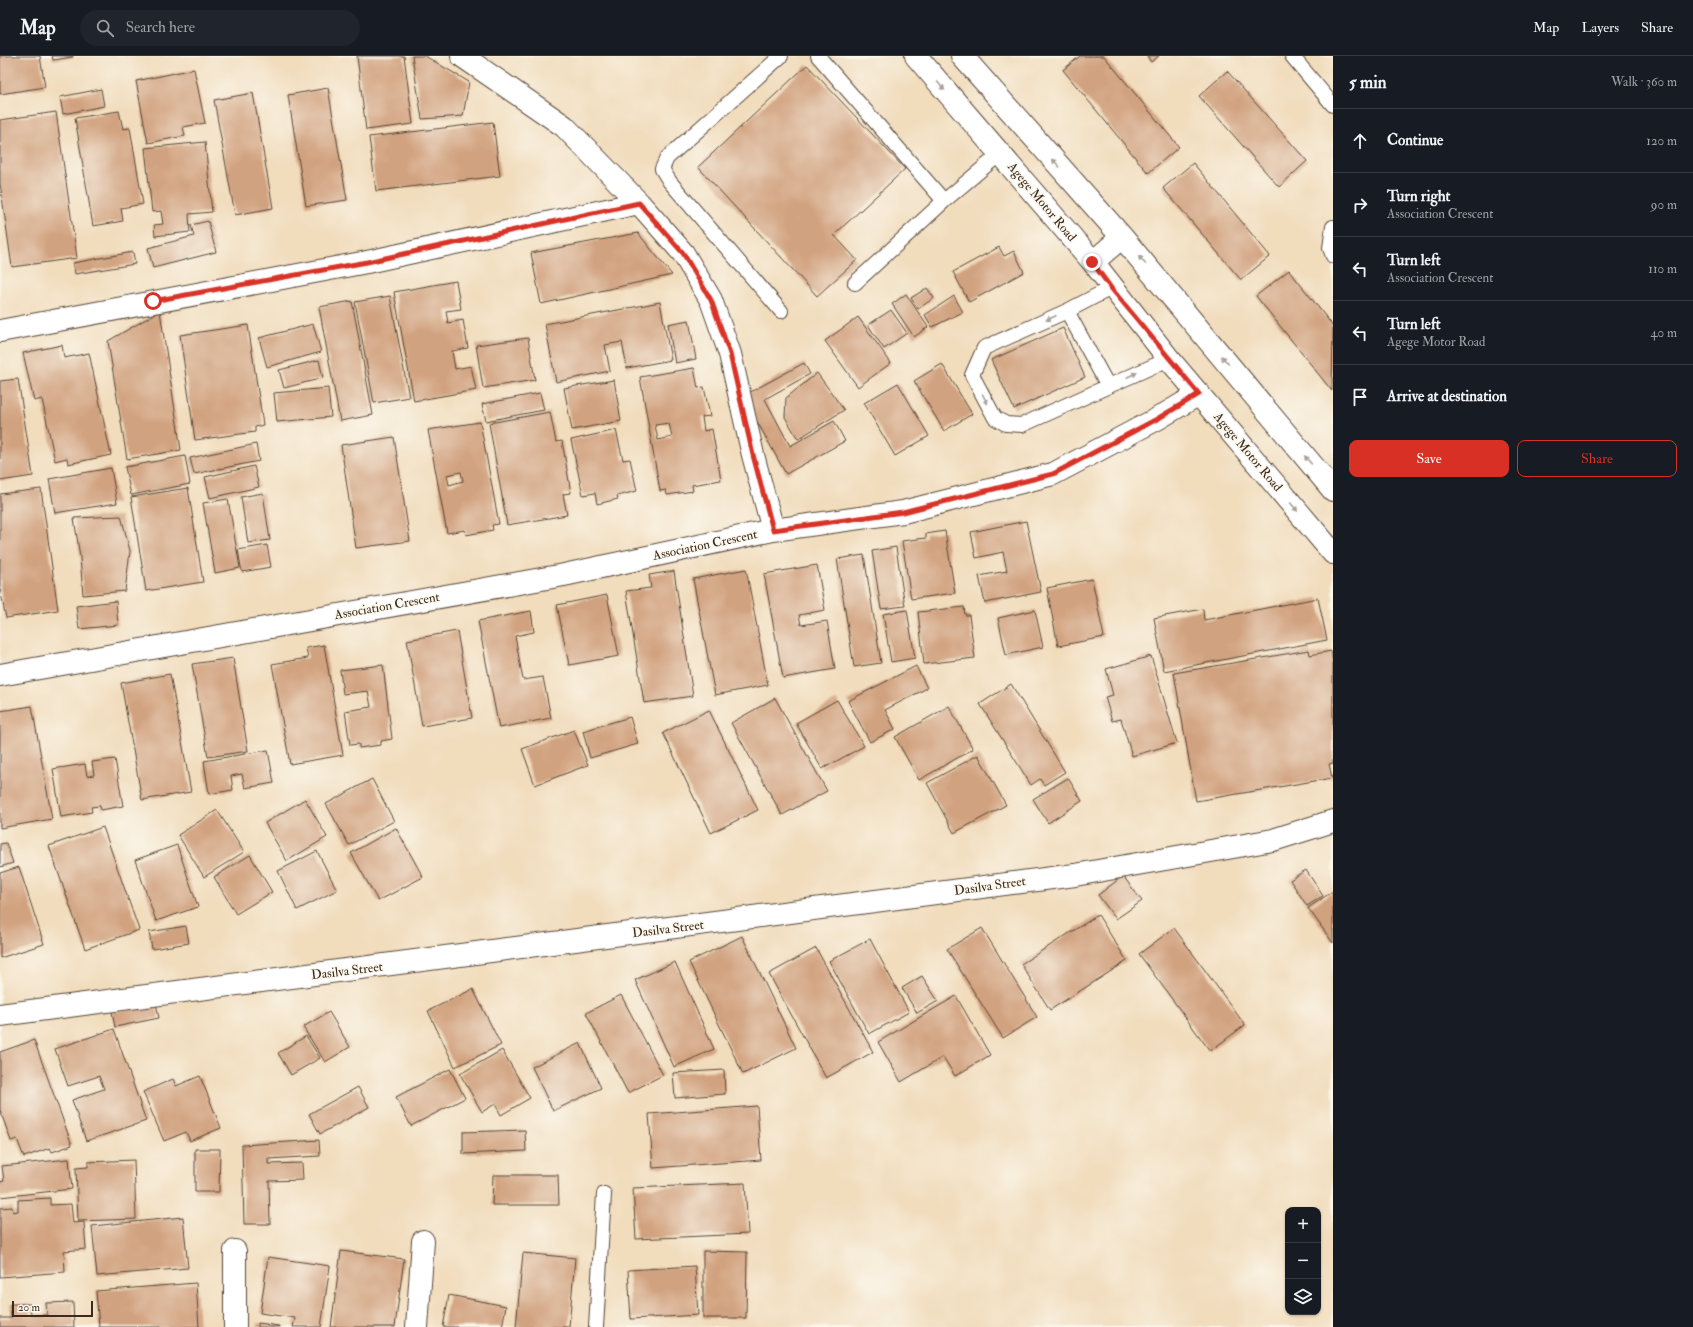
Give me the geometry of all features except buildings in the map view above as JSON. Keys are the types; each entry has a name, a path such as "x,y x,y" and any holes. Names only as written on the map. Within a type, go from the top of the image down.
{"street":[{"name":"Association Crescent","path":"462,56 564,126 639,203 683,253 711,300 730,354 753,455 773,530"},
{"name":"Agege Motor Road","path":"916,56 1001,153 1092,262 1111,288 1169,359 1333,553"},
{"path":"962,56 1122,237 1333,490"},
{"path":"0,331 367,262 639,203"},
{"path":"1092,262 1122,237"},
{"name":"Association Crescent","path":"0,675 564,575 773,530 903,512 1053,474 1157,419 1199,394"},
{"name":"Dasilva Street","path":"0,1015 1075,875 1273,840 1333,822"},
{"path":"417,1327 423,1241"},
{"path":"235,1251 235,1327"}],"lane":[{"path":"781,56 668,158 662,169 670,182 781,311"},
{"path":"818,56 944,201"},
{"path":"1292,56 1333,105"},
{"path":"855,283 944,201 1001,153"},
{"path":"1333,227 1330,248 1333,256"},
{"path":"1111,288 1067,311 984,348 972,375 995,418 1006,424 1022,425 1169,359"},
{"path":"1067,311 1108,386"},
{"path":"596,1327 604,1194"}],"route":[{"path":"153,301 367,262 639,203 683,253 711,300 730,354 753,455 773,530 903,512 1053,474 1157,419 1199,394 1111,288 1092,262"}]}
